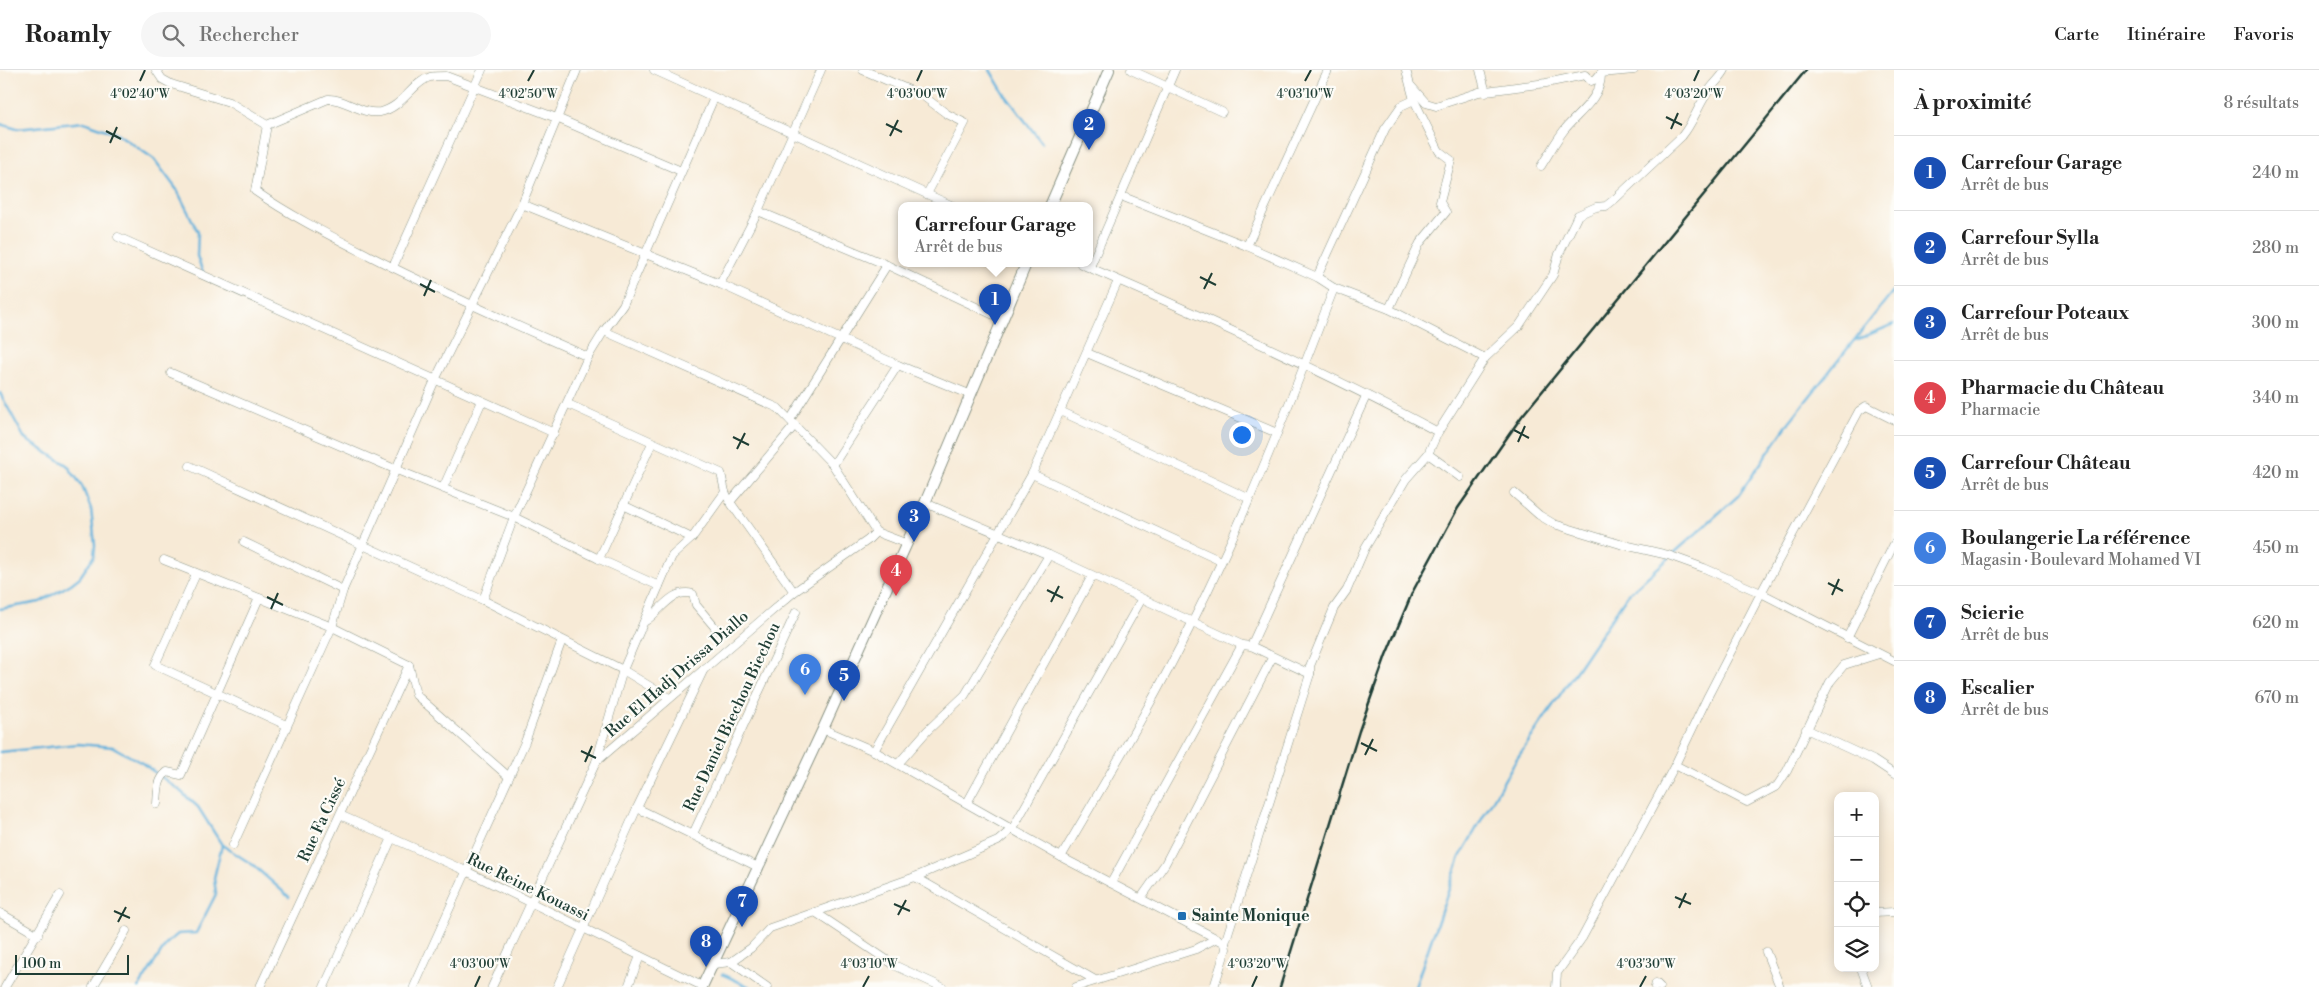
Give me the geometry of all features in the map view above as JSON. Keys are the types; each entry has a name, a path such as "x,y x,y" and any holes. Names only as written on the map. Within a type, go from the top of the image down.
{"main road":[{"path":"1052,202 1109,70"},
{"path":"702,987 823,729 905,543 925,503 1025,267"}],"street":[{"path":"156,70 162,79 229,102 268,125"},
{"path":"392,267 482,70"},
{"path":"233,844 332,627 343,590 435,380 522,204 559,119 577,70"},
{"path":"654,70 944,202"},
{"path":"720,284 758,211 821,70"},
{"path":"863,70 923,96 947,114 965,123 927,194"},
{"path":"1131,70 1222,112"},
{"path":"1093,261 1175,70"},
{"path":"1247,246 1327,72 1317,70"},
{"path":"1389,309 1420,243 1446,212 1440,202 1451,160 1438,151 1414,100 1406,70"},
{"path":"1480,70 1486,93"},
{"path":"1600,71 1634,70"},
{"path":"1214,987 1226,949 1225,943 1310,674 1310,666 1334,608 1347,590 1365,548 1406,479 1428,454 1438,432 1485,358 1519,326 1553,275 1559,254 1578,215 1596,207 1606,206 1682,136 1691,125 1695,113 1709,90 1725,70"},
{"path":"1411,86 1432,106 1479,92 1486,93 1585,75 1591,81 1596,79 1600,71"},
{"path":"1541,166 1565,130 1591,101 1601,81 1600,71"},
{"path":"268,125 328,99 335,98 353,108 379,112 396,106 429,77 446,76 559,119 681,171"},
{"path":"483,600 514,517 568,404 588,357 623,305 714,98"},
{"path":"1317,278 1385,130 1400,106 1414,100"},
{"path":"268,125 256,191 309,225 392,267 472,306 588,357"},
{"path":"1121,196 1247,246 1317,278 1334,288 1389,309 1485,358"},
{"path":"522,204 720,284 898,365 970,394"},
{"path":"758,211 887,265 1002,319"},
{"path":"118,237 554,432"},
{"path":"730,502 793,422 887,265"},
{"path":"1090,268 1305,364 1367,394 1438,432"},
{"path":"874,751 1032,474 1118,281"},
{"path":"1061,857 1192,623 1278,433 1334,288"},
{"path":"604,331 778,408 833,465 876,532 905,543"},
{"path":"1087,353 1278,433"},
{"path":"833,465 898,365"},
{"path":"171,373 397,470 514,517 659,586"},
{"path":"1251,646 1367,394"},
{"path":"443,488 482,401"},
{"path":"568,404 721,473 725,492 730,502 794,592"},
{"path":"1556,987 1557,973 1582,938 1675,765 1708,696 1858,411 1866,406 1894,420"},
{"path":"1060,411 1248,498"},
{"path":"599,559 652,443"},
{"path":"1428,454 1460,477"},
{"path":"190,466 483,600 624,670 669,698"},
{"path":"1032,474 1221,561"},
{"path":"596,762 624,670 672,556 692,538 725,492"},
{"path":"1514,493 1554,524 1620,544 1668,555 1704,568 1761,594 1894,661"},
{"path":"925,503 1049,555 1192,623 1242,645 1251,646 1272,658 1310,674"},
{"path":"623,505 692,538"},
{"name":"Rue El Hadj Drissa Diallo","path":"492,987 596,762 794,592 868,540 876,532"},
{"path":"244,542 343,590"},
{"path":"1847,638 1894,544"},
{"path":"898,764 928,731 966,695 1049,555"},
{"path":"164,560 332,627 409,665 416,694 509,777"},
{"path":"196,574 155,665 218,696 286,725"},
{"path":"967,804 1092,576"},
{"path":"644,622 653,617 670,598 687,592 693,594 696,605 718,631"},
{"path":"157,804 158,784 161,776 167,772 181,775 218,696 259,598"},
{"path":"713,964 731,962 751,948 770,928 915,877 998,841 1013,828 1142,600"},
{"name":"Rue Daniel Biechou Biechou","path":"693,834 796,612"},
{"path":"414,987 525,742 562,640"},
{"path":"1112,884 1242,645"},
{"path":"1675,765 1747,802 1777,786 1830,682 1844,665 1879,654"},
{"path":"1141,898 1165,864 1272,658"},
{"name":"Rue Fa Cissé","path":"260,987 409,665"},
{"path":"556,987 637,808 706,667"},
{"path":"823,729 874,751 1013,828 1061,857 1225,943"},
{"path":"1806,729 1873,760 1894,774"},
{"path":"637,808 758,867"},
{"name":"Rue Reine Kouassi","path":"340,814 531,903 702,987"},
{"path":"324,987 392,838"},
{"path":"915,877 1095,980"},
{"path":"6,987 60,895"},
{"path":"815,912 896,966 942,987"},
{"path":"1879,913 1894,912"},
{"path":"0,913 38,935"},
{"path":"93,987 126,931"},
{"path":"1076,987 1196,949 1217,938"},
{"path":"1766,952 1780,987"},
{"path":"628,987 640,956"},
{"path":"731,962 767,987"},
{"path":"1862,972 1868,987"},
{"path":"1655,987 1656,983 1660,987"}],"waterway":[{"path":"990,70 1003,92 1042,143"},
{"path":"0,124 17,129 84,122 118,134 154,159 177,190 198,232 197,256 203,273"},
{"path":"1673,554 1738,496 1790,421 1894,290"},
{"path":"1856,340 1894,324"},
{"path":"0,393 25,439 67,465 82,486 91,509 95,545 94,556 80,577 71,584 40,602 0,609"},
{"path":"1415,987 1460,857 1514,763 1628,594 1669,558"},
{"path":"0,752 78,744 113,747 142,763 178,789 198,807 222,845 253,865 289,897"},
{"path":"139,987 167,943 178,934 196,933 216,894 214,878 222,845"},
{"path":"722,974 750,987"}],"railway":[{"path":"1280,987 1359,731 1386,655 1413,591 1458,508 1522,416 1806,70"}],"place":[{"name":"Carrefour Sylla","path":"1089,150"},
{"name":"Carrefour Garage","path":"995,325"},
{"name":"Carrefour Poteaux","path":"914,542"},
{"name":"Pharmacie du Château","path":"896,596"},
{"name":"Boulangerie La référence","path":"805,695"},
{"name":"Carrefour Château","path":"844,701"},
{"name":"Sainte Monique","path":"1182,916"},
{"name":"Scierie","path":"742,927"},
{"name":"Escalier","path":"706,967"}]}
